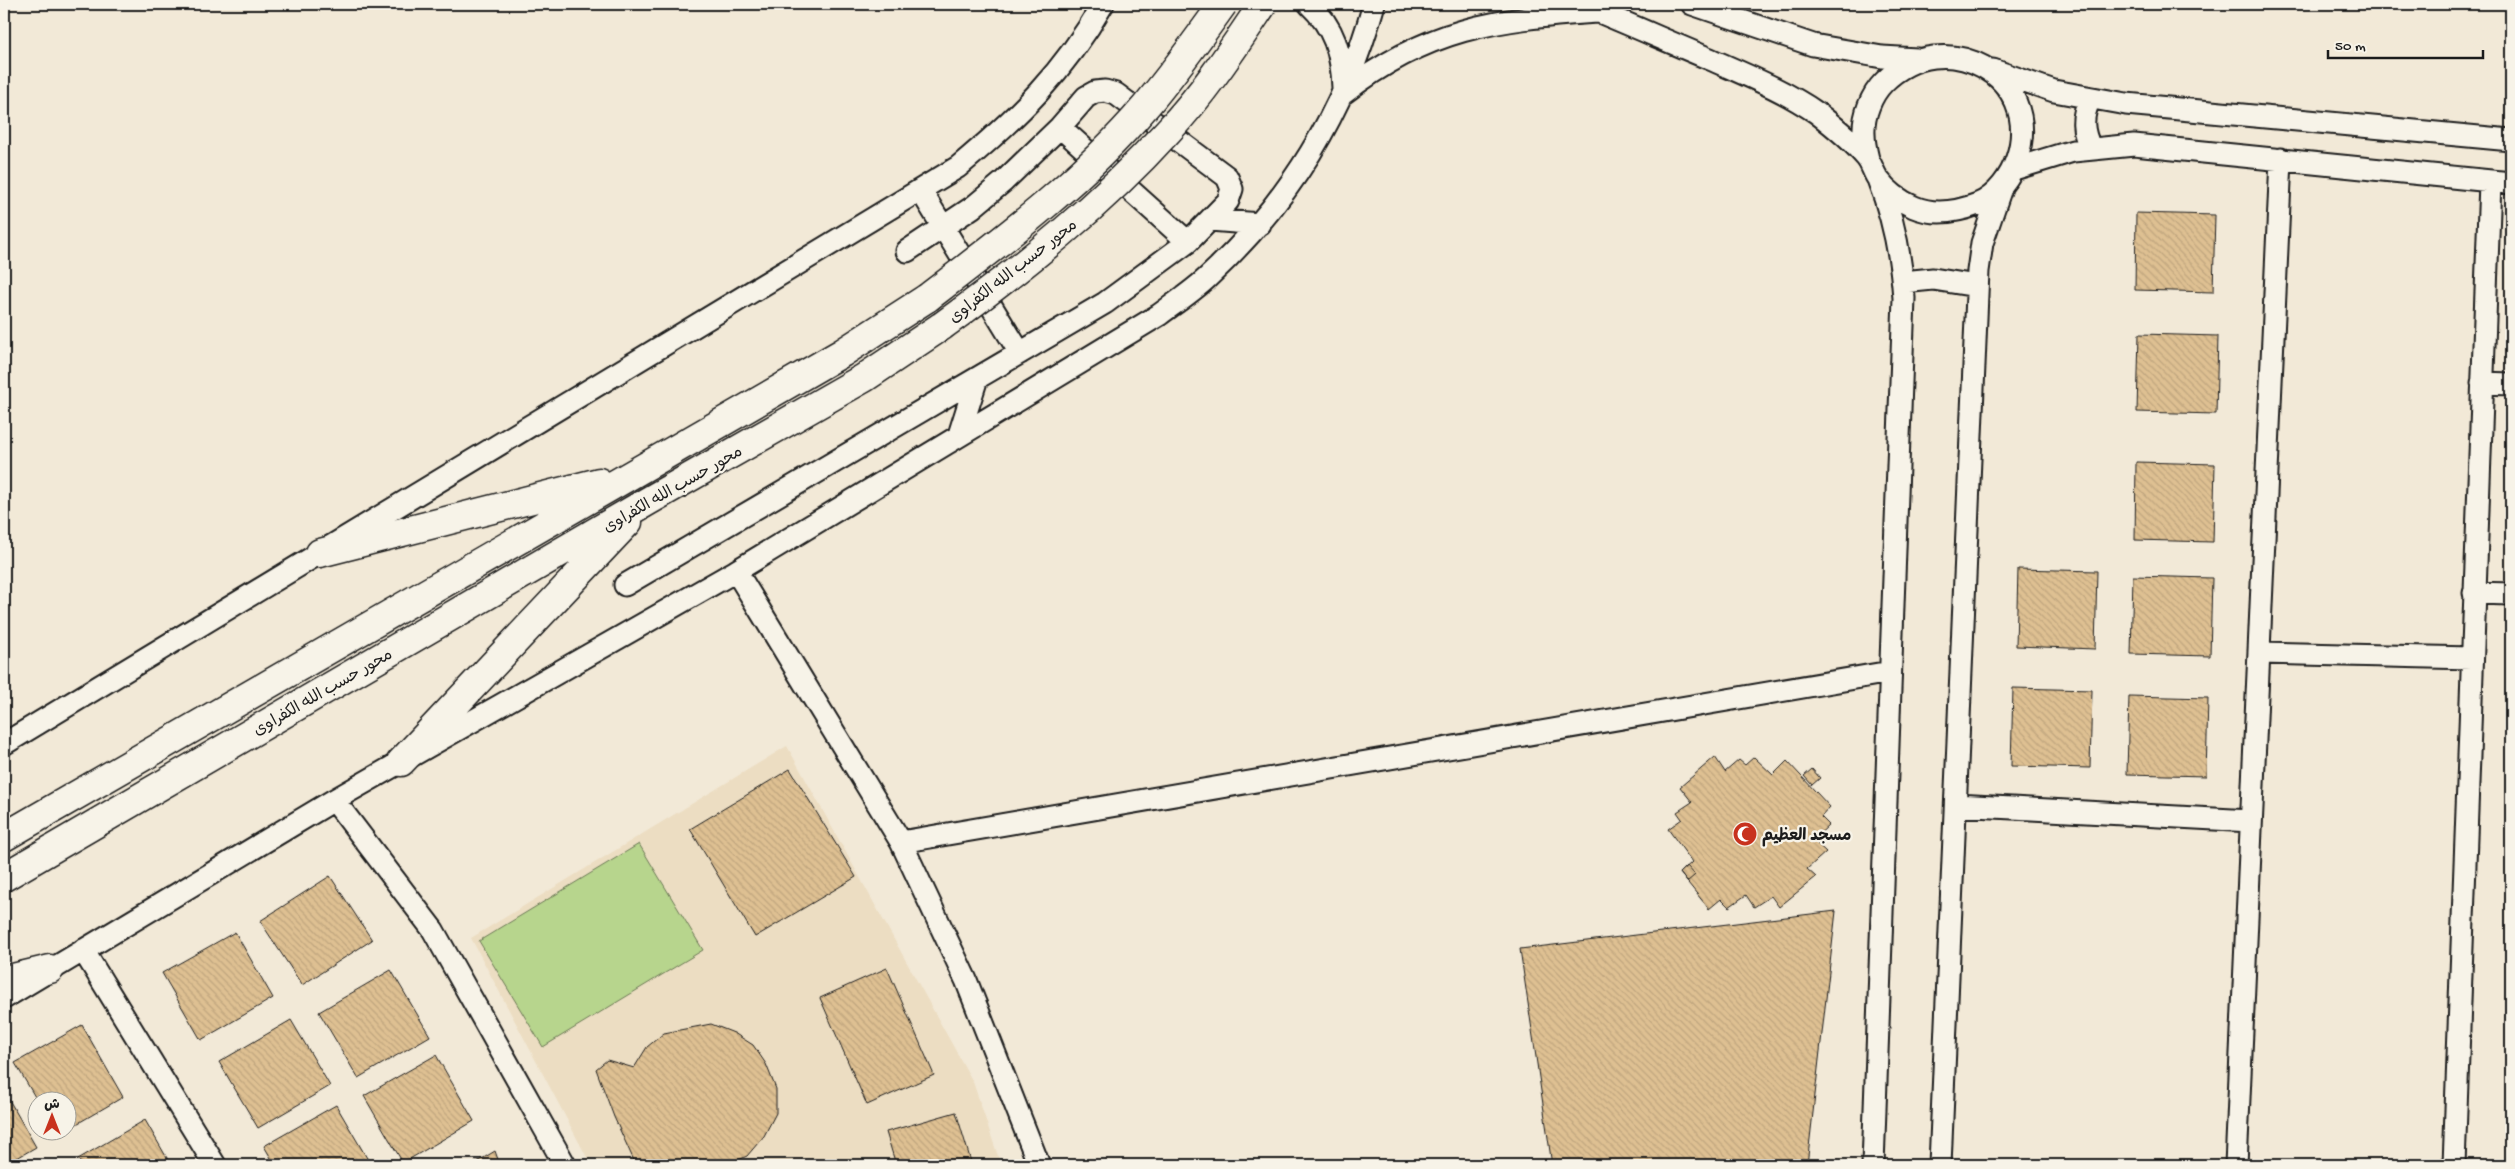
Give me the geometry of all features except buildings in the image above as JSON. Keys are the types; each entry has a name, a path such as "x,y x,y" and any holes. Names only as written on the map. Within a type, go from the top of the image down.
{"main road":[{"name":"محور حسب الله الكفراوى","path":"4,837 842,353 927,298 1033,216 1088,165 1144,108 1188,54 1223,4"},
{"name":"محور حسب الله الكفراوى","path":"4,877 650,500 864,378 942,326 1001,282 1113,188 1169,131 1217,70 1263,4"},
{"path":"320,553 632,473"},
{"path":"400,762 650,500"},
{"path":"4,980 50,969"}],"street":[{"path":"1086,34 1090,4"},
{"path":"4,744 958,167 1006,128 1048,83 1086,34 1104,4"},
{"path":"1309,4 1320,14 1332,32 1340,51 1344,93"},
{"path":"4,998 334,800 736,571 1159,315 1205,280 1260,224 1284,194 1317,145 1344,93 1363,42 1374,4"},
{"path":"1692,4 1813,45 1874,56 1918,59 1940,55 1964,57 2054,91 2090,99 2511,140"},
{"path":"1344,93 1374,70 1408,51 1443,36 1480,25 1590,8 1776,88 1816,113 1852,142 1868,159 1878,179 1898,237 1903,282 1873,1165"},
{"path":"1868,159 1864,134 1867,110 1878,88 1896,70 1918,59"},
{"path":"1940,1165 1977,286 1982,243 2001,188 2014,168 2021,146 2022,123 2017,108 2003,82 1985,66"},
{"path":"625,585 1105,303 1188,242 1232,195 1232,188 1227,177 1116,94 1106,91 1095,92 1086,98 1060,127 1003,182 943,227 907,251"},
{"path":"2090,99 2085,108 2083,124 2086,139 2091,148"},
{"path":"1060,127 1188,242"},
{"path":"2014,168 2043,158 2091,148 2134,145 2511,183"},
{"path":"2236,1165 2281,159"},
{"path":"1878,179 1894,196 1915,207 1938,212 1961,210 1982,202 2001,188"},
{"path":"2454,1165 2490,182"},
{"path":"921,191 1020,353"},
{"path":"1210,220 1260,224"},
{"path":"1903,282 1933,278 1977,286"},
{"path":"959,435 977,378"},
{"path":"2482,383 2511,384"},
{"path":"736,571 901,842 966,980 1039,1165"},
{"path":"2474,593 2511,594"},
{"path":"2259,653 2472,658"},
{"path":"901,842 1890,672"},
{"path":"334,800 433,930 565,1165"},
{"path":"1956,805 2251,821"},
{"path":"83,950 216,1165"}],"shaded area":[{"path":"787,746 973,1082 1001,1165 591,1165 471,938"}],"green space":[{"path":"639,844 703,950 543,1047 479,941"}],"place":[{"name":"مسجد العظيم","path":"1745,834"}]}
